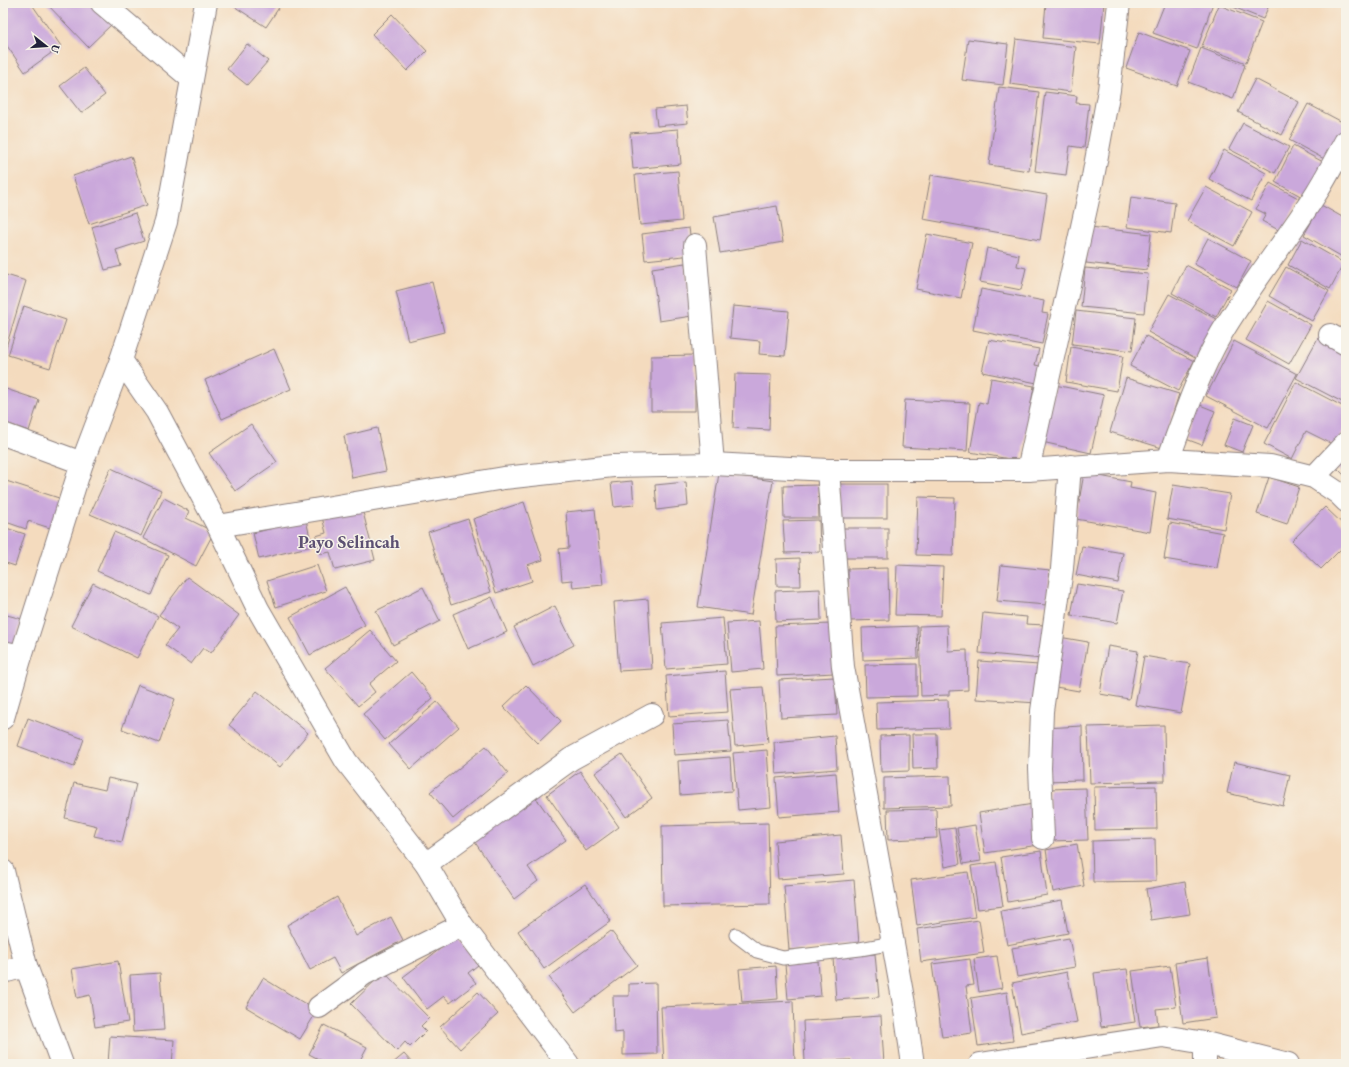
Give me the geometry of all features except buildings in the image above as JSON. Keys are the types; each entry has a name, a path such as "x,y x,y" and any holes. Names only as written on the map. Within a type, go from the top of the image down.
{"street":[{"path":"102,3 192,79"},
{"path":"3,718 12,654 121,360 166,222 206,3"},
{"path":"1028,470 1093,177 1109,90 1119,3"},
{"path":"1168,460 1196,386 1221,334 1317,192 1345,142"},
{"path":"696,245 713,464"},
{"path":"121,360 157,412 218,526 258,608 346,761 426,864 462,925 568,1064"},
{"path":"3,434 82,463"},
{"path":"1314,477 1346,443"},
{"path":"218,526 504,478 613,466 713,464 828,470 1028,470 1168,460 1270,466 1314,477 1338,492 1346,501"},
{"path":"1043,838 1040,768 1042,711 1062,569 1070,466"},
{"path":"828,470 844,667 913,1064"},
{"path":"426,864 571,759 652,715"},
{"path":"3,871 26,966 62,1064"},
{"path":"319,1007 364,974 462,925"},
{"path":"3,972 26,966"},
{"path":"980,1064 1053,1058 1163,1036 1205,1053 1288,1064"}],"lane":[{"path":"736,935 757,951 782,958 860,949 893,943"}],"district":[{"name":"Payo Selincah","path":"349,541"}]}
